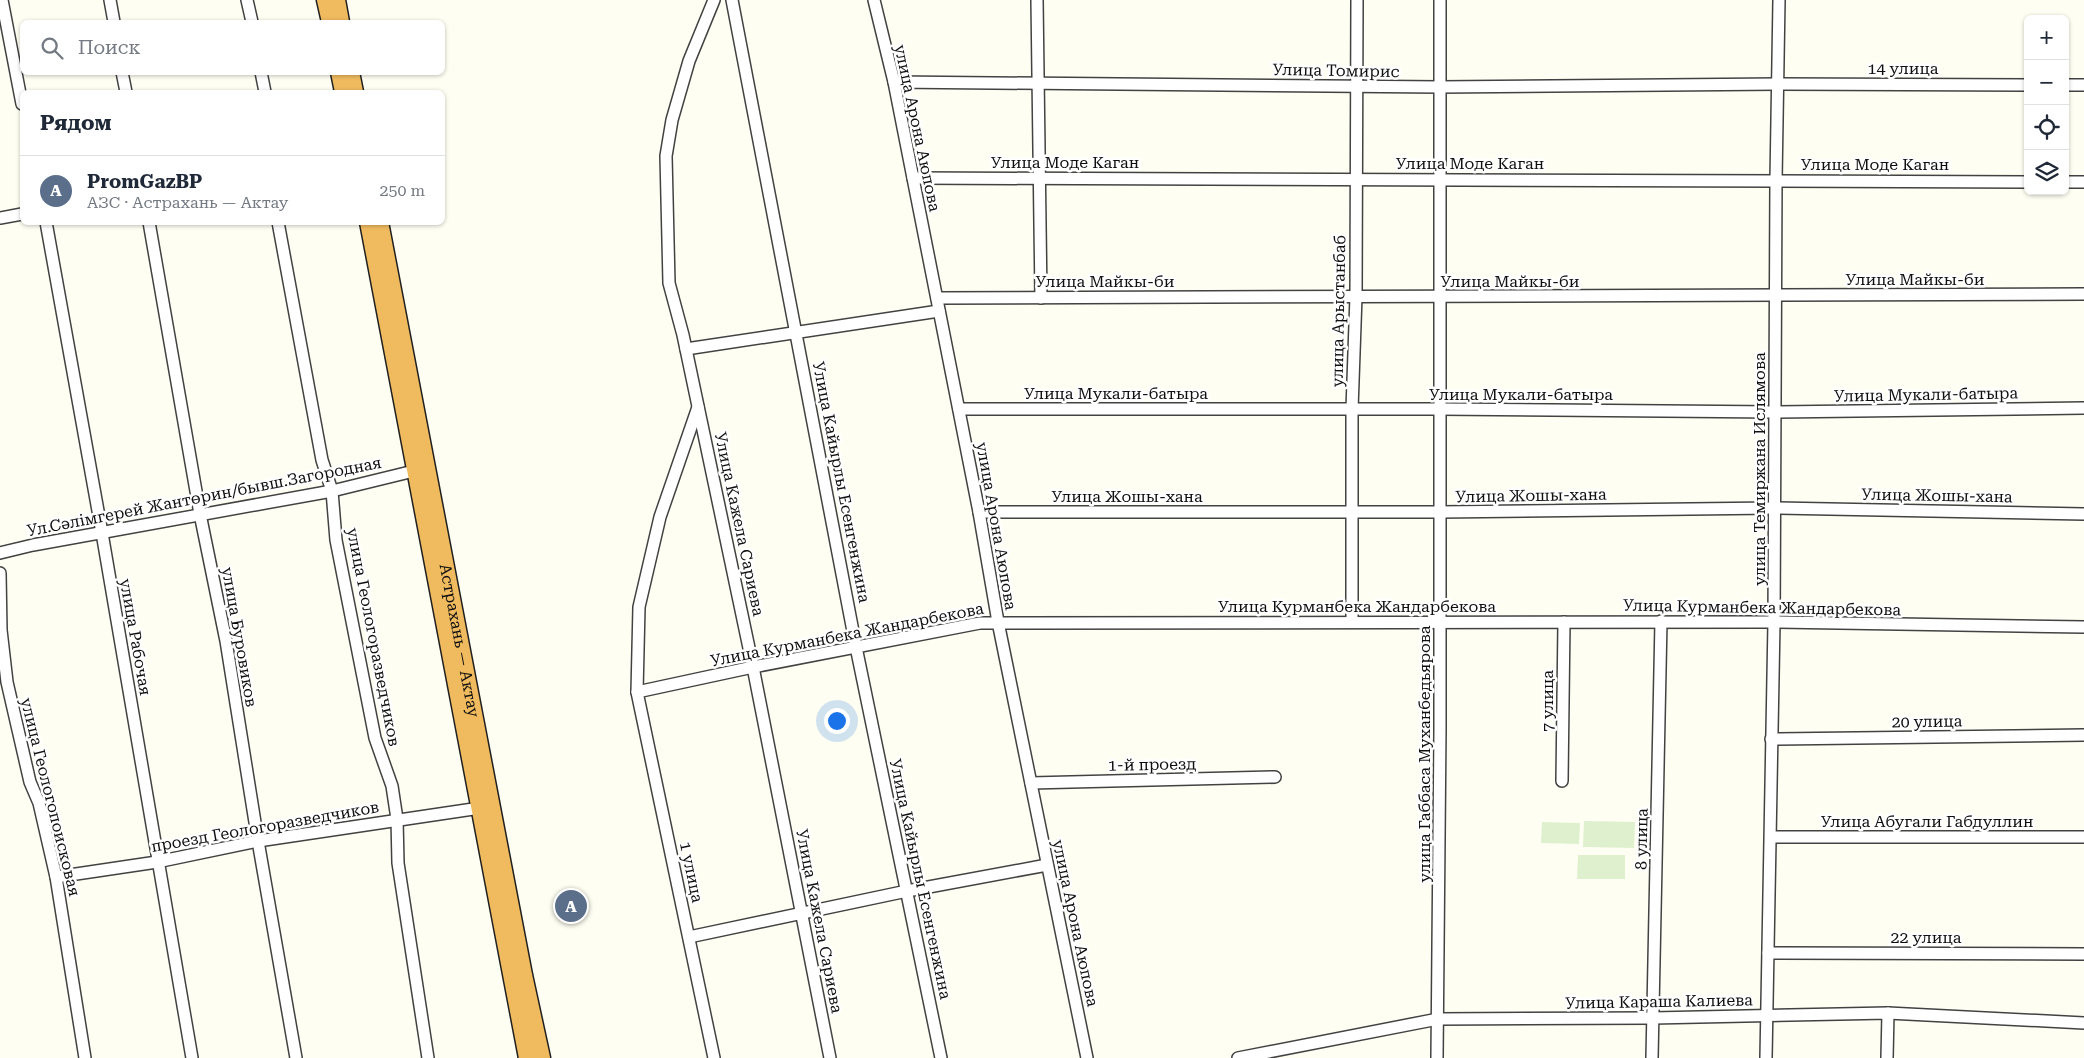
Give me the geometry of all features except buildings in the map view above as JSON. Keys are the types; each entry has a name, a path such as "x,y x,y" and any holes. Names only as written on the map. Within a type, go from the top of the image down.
{"highway":[{"path":"326,0 330,20"},
{"path":"337,0 341,20"},
{"path":"340,75 343,90"},
{"path":"352,75 355,90"},
{"name":"Астрахань — Актау","path":"369,225 396,338 421,469 542,1058"},
{"name":"Астрахань — Актау","path":"380,225 396,338"},
{"name":"Астрахань — Актау","path":"421,469 480,808 527,1058"}],"street":[{"path":"2,0 20,94"},
{"path":"110,0 114,20"},
{"path":"247,0 252,20"},
{"name":"Улица Кажела Сариева","path":"714,0 689,60 672,120 666,156 670,283 686,349 754,667 830,1058"},
{"name":"Улица Кайырлы Есенгенжина","path":"732,0 856,646 941,1058"},
{"name":"улица Арона Аюпова","path":"874,0 894,82 979,512 998,622 1087,1058"},
{"path":"1037,0 1041,298"},
{"name":"улица Арыстанбаб","path":"1352,622 1352,409 1356,296 1357,0"},
{"name":"улица Габбаса Муханбедьярова","path":"1437,1058 1440,623 1440,0"},
{"name":"улица Темиржана Ислямова","path":"1766,1058 1774,622 1776,180 1780,0"},
{"path":"123,75 126,90"},
{"path":"262,75 265,90"},
{"name":"Улица Томирис","path":"894,82 1440,87 1778,84"},
{"name":"14 улица","path":"1778,84 2024,85"},
{"path":"2069,85 2084,85"},
{"name":"Улица Моде Каган","path":"913,178 1356,178 2024,182"},
{"path":"2069,182 2084,182"},
{"path":"0,218 20,214"},
{"name":"улица Рабочая","path":"47,225 102,533 192,1058"},
{"name":"улица Буровиков","path":"150,225 200,514 226,641 258,841 296,1058"},
{"name":"улица Геологоразведчиков","path":"279,225 322,460 332,491 336,540 375,738 392,786 397,819 398,863 428,1058"},
{"name":"Улица Майкы-би","path":"936,298 2084,294"},
{"path":"686,349 939,311"},
{"name":"1 улица","path":"698,407 660,517 639,607 637,692 714,1058"},
{"name":"Улица Мукали-батыра","path":"959,409 1440,409 1775,412 2084,408"},
{"name":"Ул.Сәлімгерей Жантөрин/бывш.Загородная","path":"0,553 200,514 332,491 421,469"},
{"name":"Улица Жошы-хана","path":"979,512 1440,512 1774,508 2084,514"},
{"name":"улица Геологопоисковая","path":"0,573 1,630 7,682 30,782 39,803 56,877 85,1058"},
{"name":"Улица Курманбека Жандарбекова","path":"637,692 856,646 980,623 998,622 1440,623 1661,621 2084,627"},
{"name":"8 улица","path":"1652,1058 1661,621"},
{"name":"7 улица","path":"1562,781 1564,622"},
{"name":"20 улица","path":"1771,739 2084,735"},
{"name":"1-й проезд","path":"1030,783 1275,777"},
{"name":"проезд Геологоразведчиков","path":"56,877 157,862 258,841 480,808"},
{"name":"Улица Абугали Габдуллин","path":"1771,837 2084,838"},
{"path":"689,938 907,891 1047,865"},
{"name":"22 улица","path":"1768,953 2084,954"},
{"path":"1887,1058 1888,1013"},
{"name":"Улица Караша Калиева","path":"1238,1058 1438,1019 1652,1018 1888,1013 2084,1022"}],"green space":[{"path":"1584,821 1635,822 1634,848 1583,847"},
{"path":"1542,822 1580,823 1579,844 1541,843"},
{"path":"1578,855 1625,855 1625,879 1577,879"}],"place":[{"name":"PromGazBP","path":"571,906"}]}
